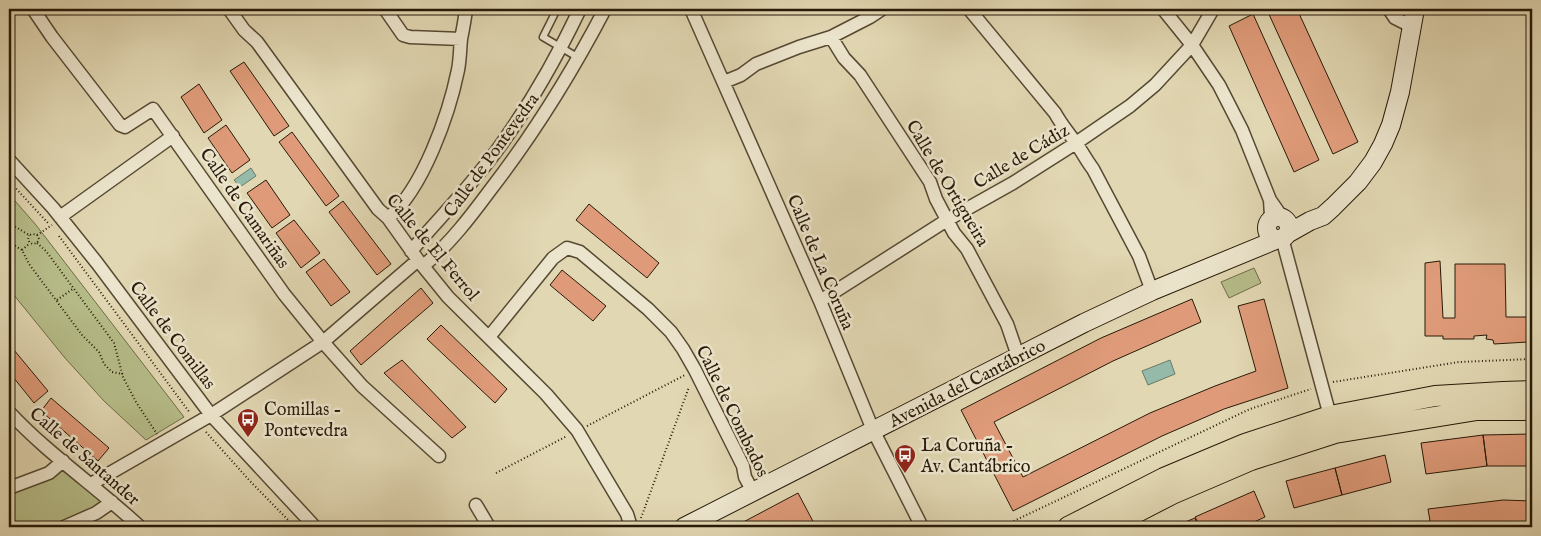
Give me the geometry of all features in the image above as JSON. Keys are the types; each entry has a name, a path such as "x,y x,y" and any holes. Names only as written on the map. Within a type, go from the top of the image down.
{"main road":[{"path":"1068,527 1164,478 1245,444 1330,416 1435,396 1532,391"},
{"path":"1108,527 1172,494 1242,464 1335,433 1477,410 1532,410"}],"street":[{"name":"Calle de Camariñas","path":"33,9 52,37 120,125 125,127 153,109 284,294 323,342 362,386 439,456"},
{"name":"Calle de El Ferrol","path":"229,9 244,30 257,42 378,209 388,218 448,297 546,394 577,430 627,514 631,527"},
{"path":"385,9 403,35 410,37 461,39"},
{"path":"388,218 396,212 408,195 433,148 452,95 458,68 466,9"},
{"name":"Calle de Pontevedra","path":"420,262 460,196 499,147 562,48 580,9"},
{"name":"Calle de Pontevedra","path":"91,484 211,415 323,342 420,262 440,250 474,212 511,164 546,113 580,58 605,9"},
{"name":"Calle de La Coruña","path":"691,9 820,301 873,430 922,527"},
{"path":"724,82 741,75 756,64 799,46 831,37 882,9"},
{"path":"969,9 1024,75 1076,143 1093,169 1139,256 1152,291"},
{"path":"1163,9 1192,45 1219,85 1238,122 1262,177 1270,200 1271,216 1279,229 1330,416"},
{"name":"Calle de Cádiz","path":"820,301 947,220 1013,183 1130,106 1155,85 1192,45 1213,9"},
{"path":"1389,9 1395,18 1411,26"},
{"path":"1279,229 1322,216 1358,182 1373,162 1391,125 1400,92 1415,9"},
{"name":"Calle de Ortigueira","path":"831,37 844,58 860,75 930,182 936,199 954,233 968,249 1007,324 1018,356"},
{"path":"56,221 172,136"},
{"name":"Calle de Comillas","path":"9,160 56,221 98,263 211,415 315,527"},
{"name":"Avenida del Cantábrico","path":"684,527 1018,356 1152,291 1254,249 1264,237 1279,229"},
{"name":"Calle de Combados","path":"489,337 553,258 567,248 580,252 648,309 671,332 695,370 743,466 753,492"},
{"name":"Calle de Santander","path":"9,412 26,430 140,527"},
{"path":"9,488 49,473 62,460"},
{"path":"64,527 96,513 112,502"},
{"path":"476,505 490,527"}],"lane":[{"path":"557,9 543,36 580,58"}],"path":[{"path":"9,181 56,221 37,236"},
{"path":"9,223 29,235 37,236"},
{"path":"57,234 197,422 248,480 295,527"},
{"path":"29,235 28,240 30,243"},
{"path":"37,236 39,239 37,243"},
{"path":"9,242 22,250 29,264 82,335 99,352 104,364 112,372 123,374"},
{"path":"22,250 30,243 37,243 74,288 114,343 123,374 136,402 162,442"},
{"path":"56,300 74,288"},
{"path":"1001,527 1250,409 1322,386 1335,382 1458,362 1532,359"},
{"path":"496,473 695,370"},
{"path":"641,518 695,370"}],"green space":[{"path":"9,194 36,225 184,417 146,440 104,401 65,358 9,289"},
{"path":"1254,268 1261,283 1229,298 1221,282"},
{"path":"61,468 102,503 92,511 55,527 9,527 9,493"}],"shaded area":[{"path":"251,168 256,176 240,187 234,180"},
{"path":"1170,360 1175,374 1148,385 1142,371"}],"building":[{"path":"1297,9 1358,142 1333,154 1267,10"},
{"path":"1253,14 1319,160 1294,172 1229,26"},
{"path":"244,62 289,126 274,136 230,71"},
{"path":"199,84 222,120 204,133 181,97"},
{"path":"226,125 250,160 232,173 208,138"},
{"path":"292,132 339,196 326,206 279,142"},
{"path":"266,180 290,215 272,228 247,193"},
{"path":"343,201 391,264 377,275 329,212"},
{"path":"589,204 659,263 647,278 576,220"},
{"path":"294,220 320,253 301,268 276,233"},
{"path":"324,259 350,292 331,306 306,272"},
{"path":"1440,261 1443,318 1455,318 1455,264 1505,264 1506,317 1532,317 1532,338 1528,338 1528,342 1494,344 1493,340 1486,339 1487,335 1474,336 1474,339 1443,339 1443,336 1425,336 1425,263"},
{"path":"562,270 606,306 593,321 550,285"},
{"path":"421,288 433,303 361,365 350,351"},
{"path":"1192,299 1201,322 1113,361 994,422 1023,477 1150,413 1256,371 1238,306 1264,299 1288,388 1224,409 1162,436 1013,511 961,410 1101,338"},
{"path":"441,325 507,389 495,403 427,339"},
{"path":"9,344 48,391 34,403 9,372"},
{"path":"402,360 466,427 452,438 384,373"},
{"path":"51,398 109,448 98,461 41,411"},
{"path":"1532,434 1532,466 1487,466 1483,435"},
{"path":"1483,435 1487,466 1426,474 1421,443"},
{"path":"1385,455 1391,482 1342,495 1335,468"},
{"path":"1335,468 1342,495 1294,508 1286,481"},
{"path":"1254,491 1265,517 1243,527 1200,527 1195,517"},
{"path":"798,493 816,527 734,527"},
{"path":"1503,500 1532,501 1532,527 1431,527 1428,509"},
{"path":"1195,518 1199,527 1173,527"},
{"path":"1399,522 1400,527 1379,527 1378,525 1382,524 1382,526"}],"place":[{"name":"Comillas - Pontevedra","path":"248,438"},
{"name":"La Coruña - Av. Cantábrico","path":"905,474"}]}
